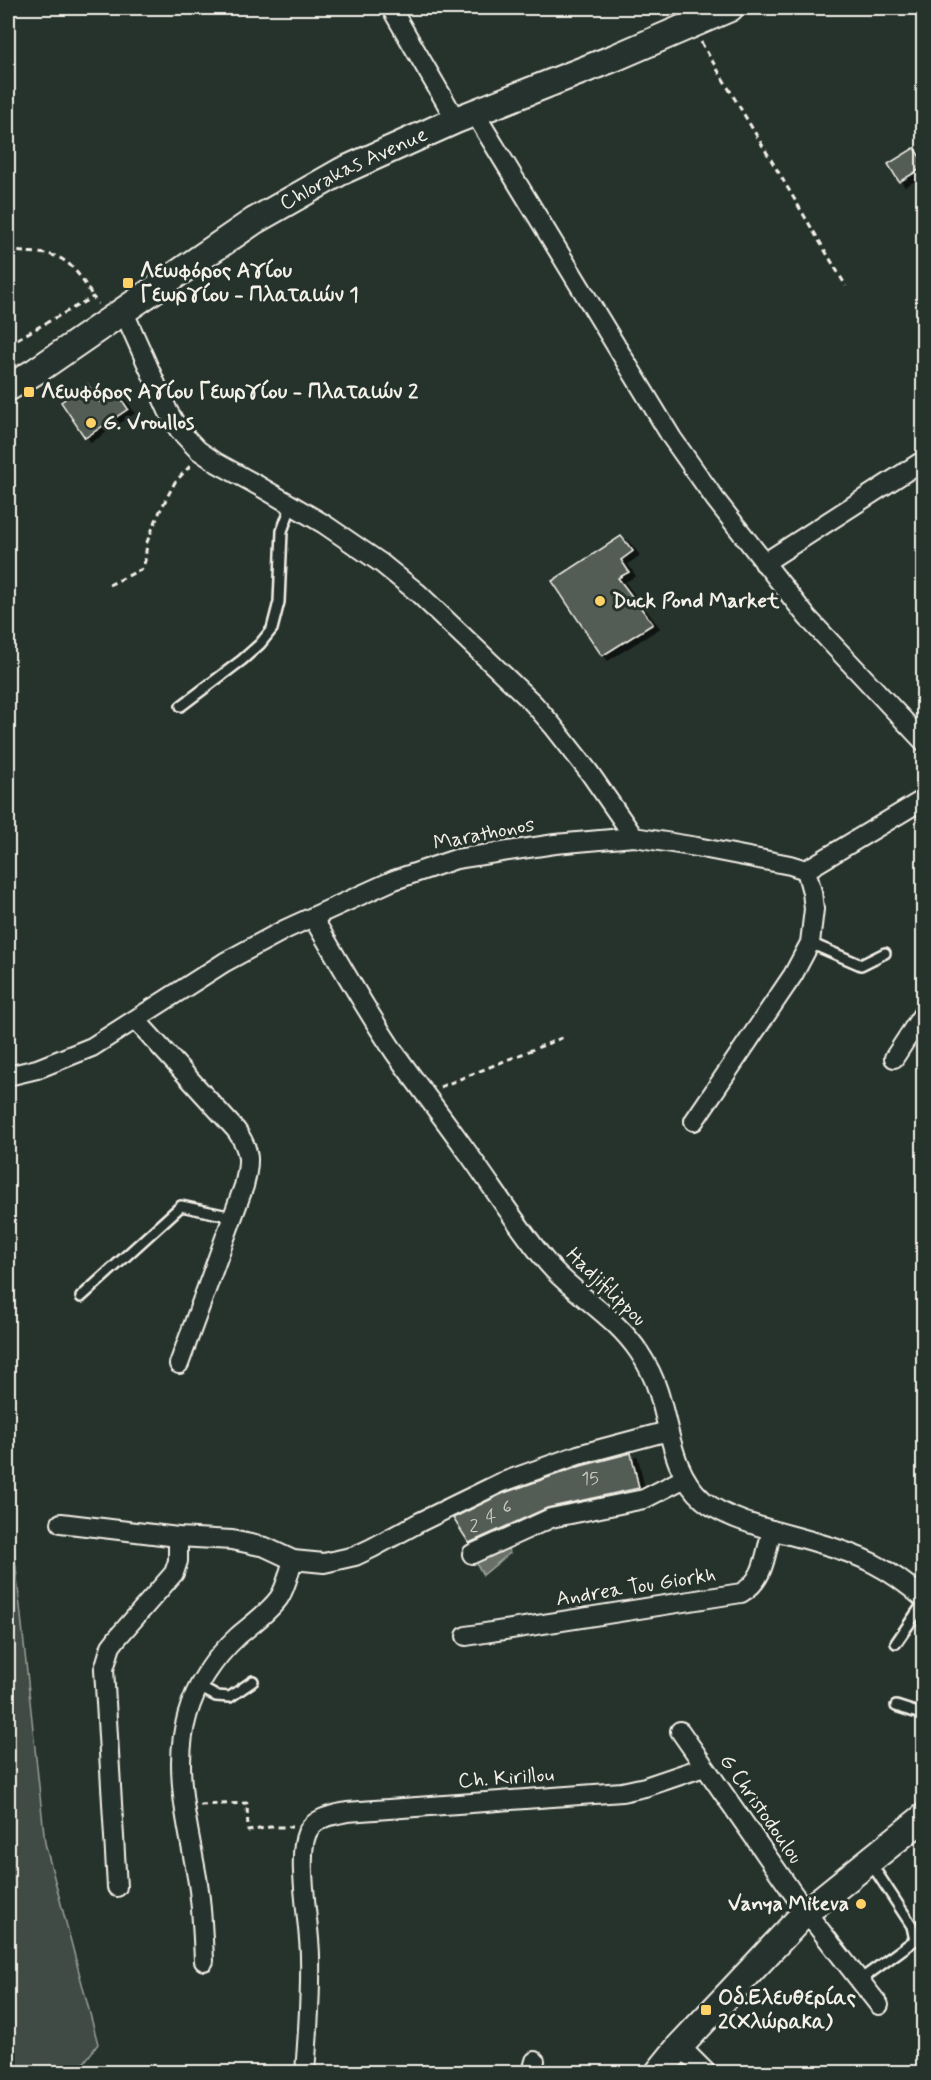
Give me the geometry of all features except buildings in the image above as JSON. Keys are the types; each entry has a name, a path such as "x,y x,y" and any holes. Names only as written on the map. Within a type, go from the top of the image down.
{"main road":[{"name":"Chlorakas Avenue","path":"8,388 254,221 352,166 465,116 614,58 730,8"},
{"path":"659,2073 680,2046 806,1912 924,1817"}],"street":[{"path":"392,8 465,116 672,438 715,499 807,617 924,742"},
{"path":"117,315 179,430 203,454 292,504 381,563 452,624 533,703 553,726 589,772 634,837"},
{"path":"764,564 924,460"},
{"path":"694,1122 793,975 810,943 814,909 806,870 924,800"},
{"name":"Marathonos","path":"8,1076 37,1069 92,1047 268,938 394,880 456,859 555,844 634,837 718,851 806,870"},
{"name":"Hadjifilippou","path":"313,918 364,1005 424,1093 546,1261 628,1337 650,1370 679,1466 685,1478 704,1500 719,1511 772,1530 844,1551 874,1563 903,1581 924,1601"},
{"path":"894,1058 924,1012"},
{"path":"136,1020 244,1141 248,1155 249,1167 233,1217 179,1364"},
{"path":"61,1523 250,1543 293,1560 324,1563 355,1556 500,1483 578,1455 668,1431"},
{"path":"472,1554 551,1518 644,1499 685,1478"},
{"name":"Andrea Tou Giorkh","path":"466,1636 741,1593 752,1587 757,1580 772,1530"},
{"path":"117,1887 104,1669 111,1646 174,1574 178,1561 178,1537"},
{"path":"204,1961 201,1900 180,1772 184,1726 199,1687 216,1659 271,1608 280,1596 293,1560"},
{"name":"G Christodoulou","path":"680,1731 806,1912 879,2005"},
{"name":"Ch. Kirillou","path":"311,1827 320,1820 346,1812 622,1792 666,1781 704,1767"},
{"path":"305,2073 310,1957 303,1863 304,1844 311,1827"},
{"path":"680,2046 706,2073"}],"lane":[{"path":"181,706 242,660 272,629 279,602 282,531 292,504"},
{"path":"810,943 861,965 885,953"},
{"path":"81,1297 181,1206 233,1217"},
{"path":"896,1643 924,1601"},
{"path":"199,1687 216,1695 230,1697 254,1681"},
{"path":"896,1706 924,1715"},
{"path":"860,1980 915,1940 912,1926 869,1860"}],"path":[{"path":"691,25 846,286"},
{"path":"8,250 55,256 81,277 93,297 117,315"},
{"path":"8,344 93,297"},
{"path":"110,585 142,569 147,542 175,482 203,454"},
{"path":"424,1093 564,1037"},
{"path":"8,1257 12,1261"},
{"path":"184,1806 247,1803 248,1831 270,1827 311,1827"}],"shaded area":[{"path":"8,1540 15,1559 45,1843 98,2044 77,2072 8,2072"},
{"path":"506,1545 510,1553 483,1575 473,1557"}],"place":[{"name":"Λεωφόρος Αγίου Γεωργίου - Πλαταιών 1","path":"128,283"},
{"name":"Λεωφόρος Αγίου Γεωργίου - Πλαταιών 2","path":"29,392"},
{"name":"G. Vroullos","path":"91,423"},
{"name":"Duck Pond Market","path":"600,601"},
{"name":"Vanya Miteva","path":"861,1904"},
{"name":"Οδ.Ελευθερίας 2(Χλώρακα)","path":"706,2010"}]}
